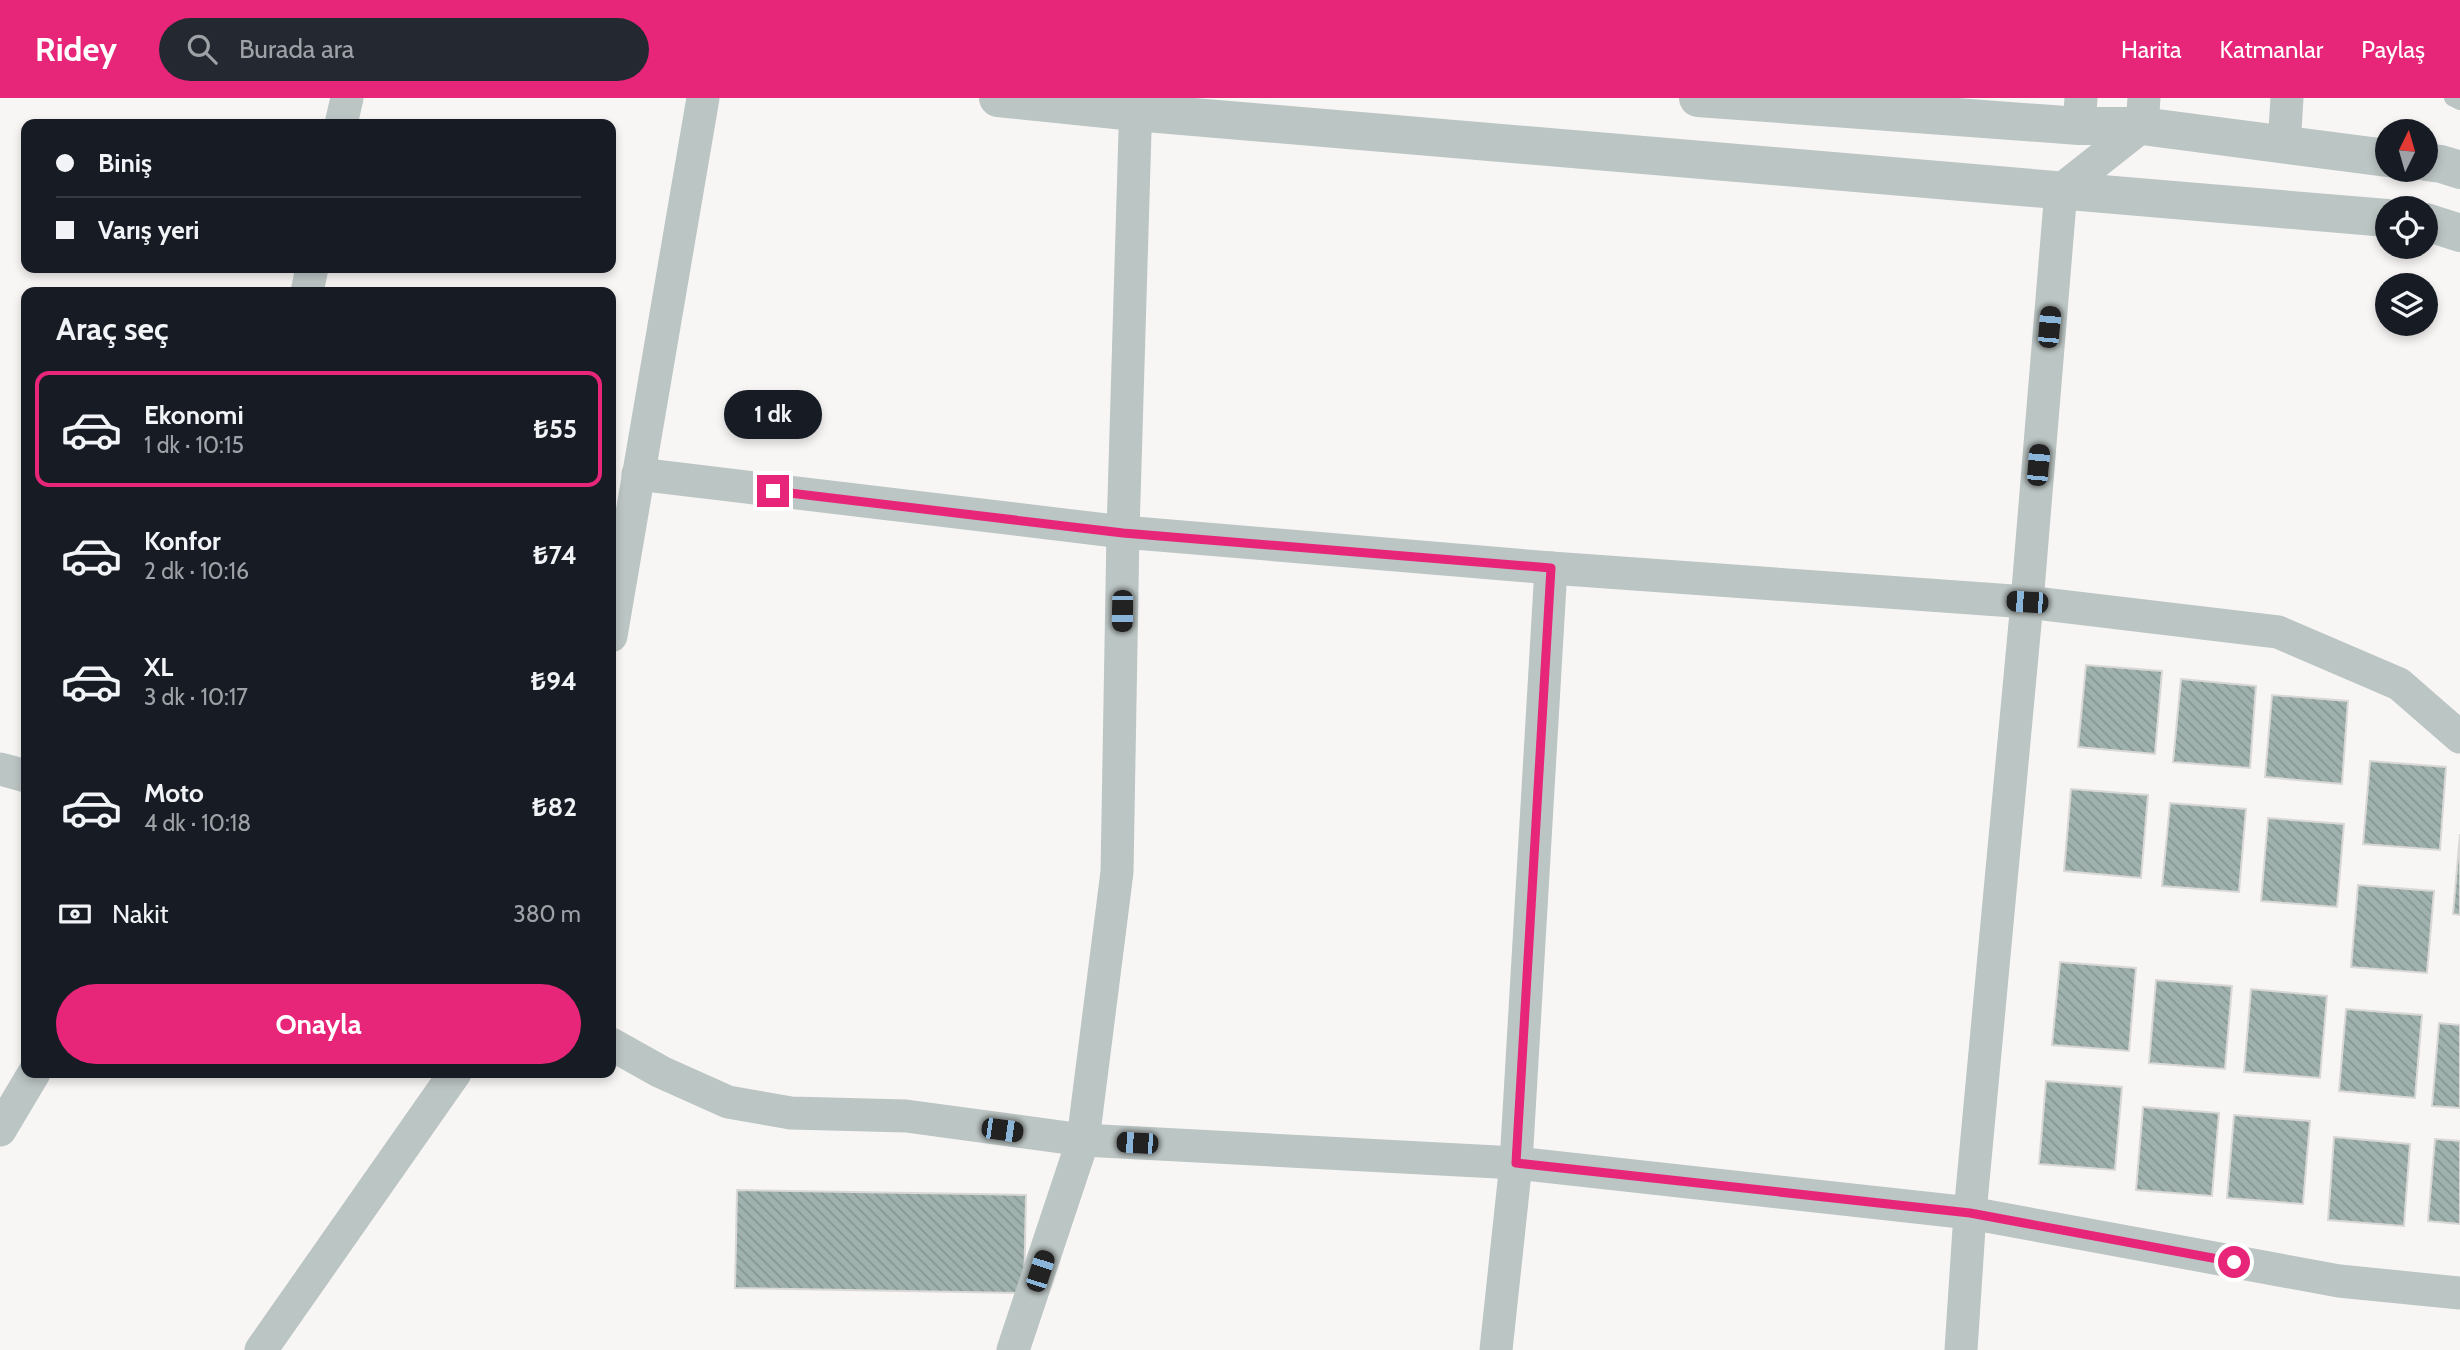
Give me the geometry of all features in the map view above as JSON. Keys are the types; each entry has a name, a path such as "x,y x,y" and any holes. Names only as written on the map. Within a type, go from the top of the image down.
{"street":[{"path":"342,119 346,98"},
{"path":"616,606 703,98"},
{"path":"998,98 1135,105 2375,217"},
{"path":"1698,98 2143,112 2284,146 2375,157"},
{"path":"2284,146 2287,98"},
{"path":"1013,1350 1083,1140 1117,872 1135,105"},
{"path":"1961,1350 1970,1213 2027,602 2061,190 2143,112"},
{"path":"2438,164 2460,170"},
{"path":"2438,226 2460,233"},
{"path":"638,474 1123,533 1551,568 2027,602 2278,632 2399,684 2460,737"},
{"path":"1496,1350 1516,1163 1551,568"},
{"path":"0,769 21,775"},
{"path":"616,1047 661,1072 728,1102 791,1113 906,1116 1083,1140 1516,1163 1970,1213 2339,1281 2460,1293"},
{"path":"0,1130 31,1078"},
{"path":"261,1350 451,1078"}],"lane":[{"path":"2452,98 2460,102"}],"building":[{"path":"2086,665 2162,671 2155,754 2078,747"},
{"path":"2181,679 2256,686 2250,768 2173,762"},
{"path":"2272,695 2348,701 2342,784 2265,777"},
{"path":"2370,761 2446,767 2440,850 2363,844"},
{"path":"2071,789 2148,795 2141,878 2064,871"},
{"path":"2170,803 2246,809 2239,892 2162,886"},
{"path":"2268,818 2344,824 2337,907 2261,901"},
{"path":"2460,834 2460,915 2453,914"},
{"path":"2358,885 2434,891 2427,973 2351,967"},
{"path":"2060,962 2136,968 2129,1051 2052,1045"},
{"path":"2156,980 2232,986 2225,1069 2149,1063"},
{"path":"2251,989 2327,996 2320,1078 2244,1072"},
{"path":"2346,1009 2422,1015 2415,1098 2339,1091"},
{"path":"2439,1023 2460,1025 2460,1108 2432,1106"},
{"path":"2046,1081 2122,1087 2115,1170 2039,1164"},
{"path":"2143,1107 2219,1113 2212,1196 2136,1190"},
{"path":"2234,1115 2310,1121 2303,1204 2227,1198"},
{"path":"2334,1137 2410,1144 2404,1226 2328,1220"},
{"path":"2435,1139 2460,1141 2460,1224 2428,1221"},
{"path":"737,1190 1026,1195 1024,1293 735,1288"}],"route":[{"path":"773,491 1123,533 1551,568 1516,1163 1970,1213 2234,1262"}]}
